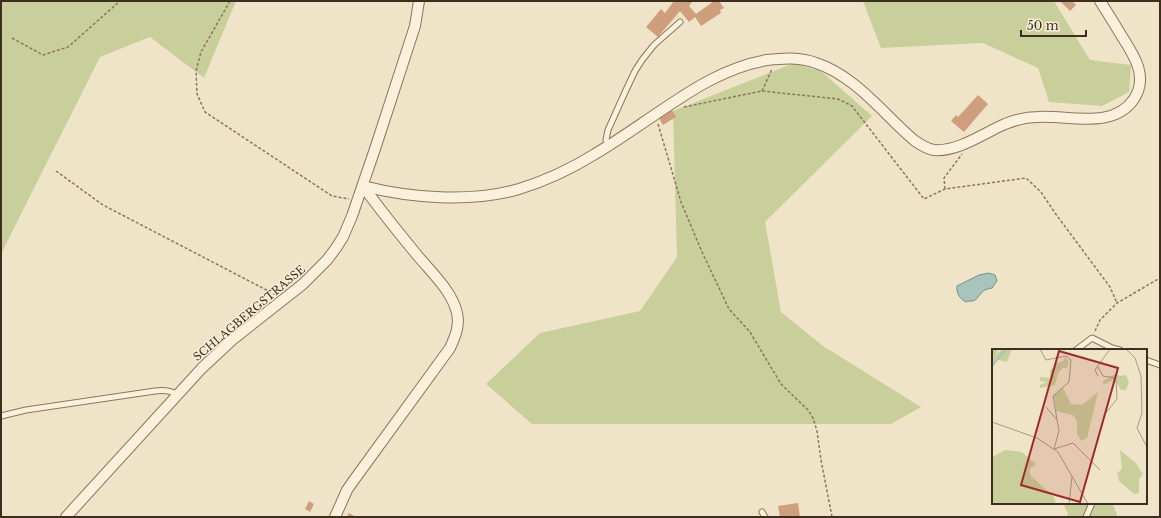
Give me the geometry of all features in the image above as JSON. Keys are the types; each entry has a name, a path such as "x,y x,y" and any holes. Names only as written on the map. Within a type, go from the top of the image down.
{"street":[{"name":"SCHLAGBERGSTRASSE","path":"66,517 215,355 316,272 336,248 348,226 363,186 415,26 419,1"},
{"path":"363,186 401,194 427,196 474,196 503,193 524,187 552,177 582,162 696,87 726,72 749,64 777,59 794,58 806,60 817,63 838,73 855,86 921,146 935,150 968,142 996,128 1020,119 1038,117 1089,119 1104,118 1116,115 1132,102 1139,90 1140,72 1131,50 1100,1"},
{"path":"335,517 347,490 450,348 458,326 457,312 448,293 363,186"}],"lane":[{"path":"608,146 606,140 608,130 635,71 648,51 680,22"},
{"path":"1077,349 1092,338 1116,349"},
{"path":"1147,360 1160,365"},
{"path":"1,416 26,410 155,391 168,390 178,395"},
{"path":"1086,517 1092,504"}],"path":[{"path":"12,38 43,55 68,47 120,1"},
{"path":"230,1 201,52 196,71 197,94 205,112 332,196 357,201"},
{"path":"762,91 777,59"},
{"path":"681,108 762,91 838,99 852,106 924,199 945,189 1026,178 1040,192 1110,287 1117,303"},
{"path":"658,112 657,120 659,130 681,202 702,252 730,310 750,332 781,384 808,410 813,418 817,431 832,517"},
{"path":"945,189 944,178 964,151 968,142"},
{"path":"56,171 103,205 284,299"},
{"path":"1092,338 1100,320 1117,303 1160,278"}],"green space":[{"path":"1,1 236,1 204,78 150,37 100,57 1,254"},
{"path":"863,1 1054,1 1090,60 1131,65 1129,92 1102,106 1049,102 1038,68 983,43 881,48"},
{"path":"794,63 822,72 872,116 765,222 781,312 823,346 921,407 891,424 532,424 486,384 540,333 640,311 677,257 673,111"},
{"path":"1063,504 1112,504 1118,517 1067,517 1068,514"}],"water":[{"path":"989,273 995,275 997,281 992,288 984,290 978,298 973,301 966,302 960,297 957,291 957,286 979,275"}],"building":[{"path":"674,1 693,1 689,6 696,14 714,1 719,1 724,8 720,10 721,13 701,26 695,17 689,22 680,11 658,37 646,27 661,9 665,13"},
{"path":"1060,1 1072,1 1076,5 1070,11"},
{"path":"978,95 988,104 964,132 951,121 956,115 958,117"},
{"path":"672,110 676,117 663,125 659,118"},
{"path":"309,501 314,504 310,512 305,509"},
{"path":"798,503 800,517 780,517 778,506"},
{"path":"349,513 356,517 347,517"}]}
